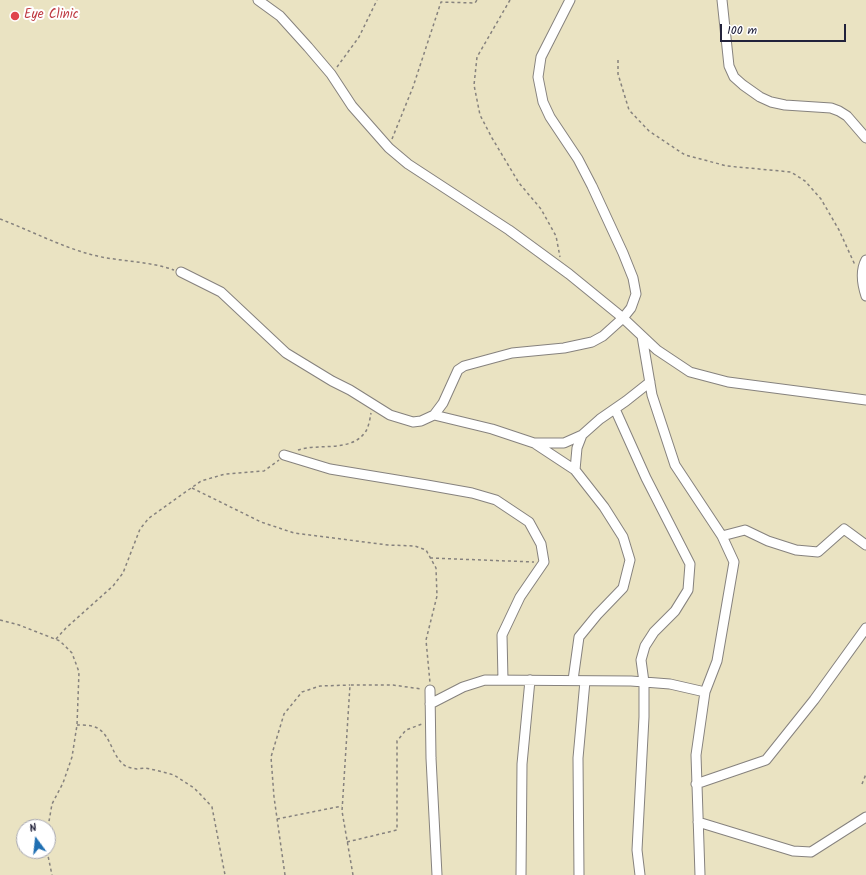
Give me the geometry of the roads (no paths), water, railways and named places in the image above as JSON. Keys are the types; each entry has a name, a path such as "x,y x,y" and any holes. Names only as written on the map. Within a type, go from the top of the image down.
{"street":[{"path":"258,0 280,16 331,74 352,106 389,148 408,164 510,230 623,318 657,350 690,372 728,382 866,400"},
{"path":"181,272 222,292 286,353 332,381 350,390 373,406 390,415 413,422 421,421 434,415 443,403 458,370 464,366 512,353 564,348 592,342 603,336 623,318 631,308 636,294 633,278 623,253 578,159 550,117 543,102 538,77 541,57 570,0"},
{"path":"722,0 729,66 734,77 760,97 771,102 785,105 831,108 839,111 847,116 866,138"},
{"path":"866,260 862,267 862,279 866,296"},
{"path":"642,336 652,395 675,465 722,536 734,562 716,661 705,692 696,755 700,875"},
{"path":"534,443 564,443 582,435 600,419 650,382"},
{"path":"615,409 646,478 690,564 688,590 675,611 654,632 645,646 641,660 644,682 644,717 637,850 640,875"},
{"path":"434,415 534,443 575,470 604,507 623,537 630,560 623,588 597,615 579,637 573,680"},
{"path":"575,470 578,448 582,435"},
{"path":"284,456 330,469 472,493 496,500 529,522 541,544 544,562 520,597 502,635 503,680"},
{"path":"722,536 745,530 768,541 796,550 818,552 844,529 866,546"},
{"path":"696,784 766,760 814,700 866,628"},
{"path":"430,704 463,687 485,680 644,682 670,684 705,692"},
{"path":"521,875 522,764 530,680"},
{"path":"580,875 578,758 585,681"},
{"path":"430,690 431,758 437,875"},
{"path":"698,822 793,851 811,852 866,816"}],"place":[{"name":"Eye Clinic","path":"15,16"}]}
